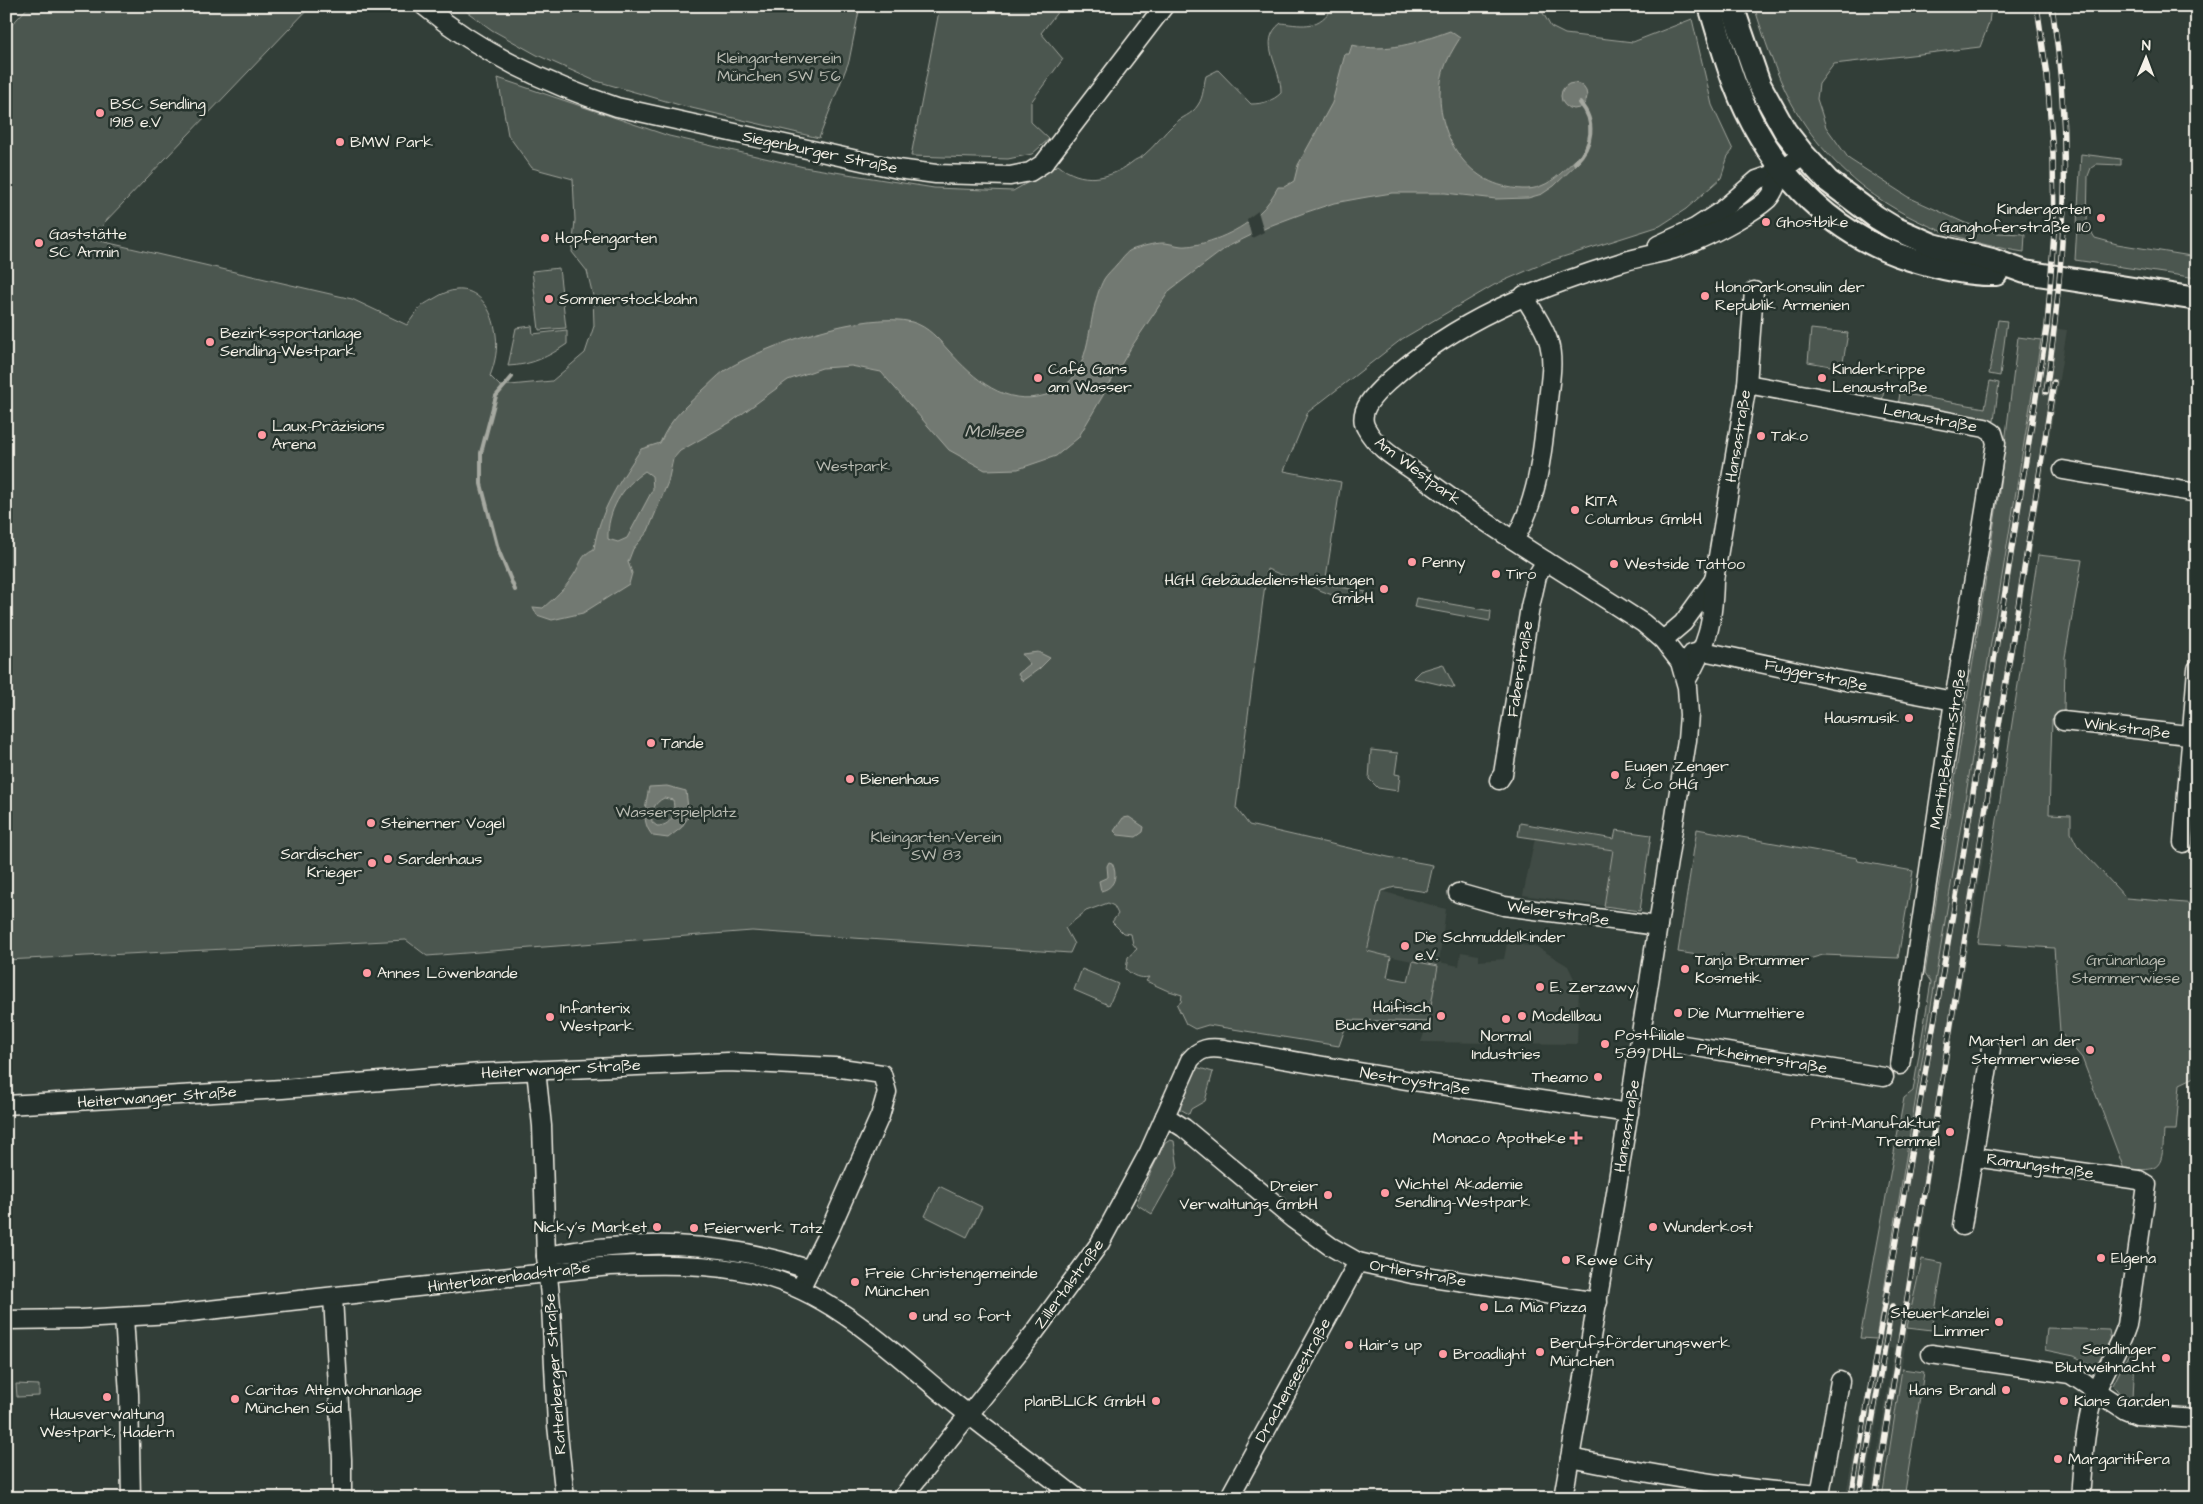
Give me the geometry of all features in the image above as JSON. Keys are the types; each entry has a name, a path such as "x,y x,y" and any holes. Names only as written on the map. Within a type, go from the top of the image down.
{"main road":[{"path":"1710,6 1742,103 1764,144 1783,172 1810,202 1864,240 1894,254 1925,264 1981,273 2024,272 2197,299"},
{"path":"1732,6 1759,84 1785,131 1803,154 1837,189 1894,228 1933,245 1992,260 2024,272"}],"street":[{"name":"Siegenburger Straße","path":"424,6 472,42 519,69 573,93 617,108 898,170 995,176 1024,174 1044,163 1164,6"},
{"name":"Am Westpark","path":"1686,681 1678,657 1663,640 1640,622 1433,485 1375,442 1364,425 1370,401 1408,363 1471,321 1524,296 1638,257 1708,219 1757,180 1783,172 1803,154"},
{"name":"Hansastraße","path":"1563,1498 1598,1302 1684,768 1688,715 1686,681 1703,652 1708,638 1714,601 1714,580 1747,384 1754,290"},
{"path":"1514,540 1524,525 1536,486 1543,442 1551,365 1549,341 1524,296"},
{"name":"Lenaustraße","path":"1747,384 1985,428 1993,433"},
{"name":"Martin-Behaim-Straße","path":"1900,1065 1954,700 1996,443 1993,433"},
{"path":"2063,470 2197,492"},
{"name":"Faberstraße","path":"1499,780 1503,774 1530,607 1538,576 1546,561"},
{"name":"Hansastraße","path":"1663,640 1683,624 1714,580"},
{"name":"Fuggerstraße","path":"1678,657 1703,652 1835,679 1954,700"},
{"path":"2183,843 2194,736 2197,669"},
{"name":"Winkstraße","path":"2063,721 2194,736"},
{"name":"Welserstraße","path":"1458,893 1504,906 1658,926"},
{"name":"Pirkheimerstraße","path":"1640,1038 1884,1077"},
{"name":"Nestroystraße","path":"1202,1050 1211,1047 1224,1048 1406,1080 1629,1113"},
{"path":"1974,1157 1991,1048"},
{"name":"Zillertalstraße","path":"902,1498 968,1413 1034,1333 1100,1244 1123,1203 1190,1060 1202,1050"},
{"name":"Heiterwanger Straße","path":"6,1105 291,1088 536,1070 728,1062 834,1067 882,1074 887,1092 880,1116 831,1227 808,1269 800,1289"},
{"name":"Rattenberger Straße","path":"536,1070 542,1126 546,1256 551,1306 557,1425 565,1498"},
{"name":"Ortlerstraße","path":"1165,1116 1184,1128 1293,1219 1330,1246 1358,1262 1412,1274 1598,1302"},
{"name":"Ramungstraße","path":"1962,1226 1974,1157 2140,1180 2145,1183 2147,1191 2127,1325 2121,1344 2097,1390"},
{"name":"Hinterbärenbadstraße","path":"546,1256 616,1246 663,1243 730,1250 778,1259 808,1269"},
{"name":"Drachenseestraße","path":"1229,1498 1358,1262"},
{"name":"Hinterbärenbadstraße","path":"6,1320 124,1317 333,1297 610,1266 667,1263 709,1266 757,1274 800,1289 855,1321 1077,1498"},
{"path":"333,1297 342,1459 342,1498"},
{"path":"124,1317 129,1394 131,1498"},
{"path":"1931,1354 2070,1374 2097,1390 2124,1410 2137,1415 2197,1419"},
{"path":"1570,1458 1760,1494 1820,1495 1840,1381"},
{"path":"2080,1498 2087,1427 2097,1390"}],"shaded area":[{"path":"2043,327 2067,330 2002,727 1981,870 1936,1133 1916,1279 1880,1498 1870,1498 1894,1349 1889,1348 1864,1498 1845,1498 1876,1339"},
{"path":"1535,838 1613,850 1604,906 1523,895"},
{"path":"1381,891 1446,909 1439,962 1459,966 1461,952 1479,955 1479,961 1504,959 1507,943 1537,947 1568,966 1579,989 1577,1044 1421,1042 1428,1022 1438,966 1367,952"}],"green space":[{"name":"Westpark","path":"29,6 311,6 104,223 96,240 352,299 407,325 421,307 437,297 460,290 469,292 477,296 484,303 494,323 497,340 495,361 490,376 500,386 552,381 585,353 594,326 593,296 587,271 572,252 575,220 573,179 532,168 508,135 498,78 669,136 804,167 934,188 1013,191 1058,165 1076,175 1095,178 1122,169 1143,156 1174,124 1196,108 1200,102 1206,76 1218,70 1251,104 1271,100 1281,93 1278,74 1270,47 1274,30 1281,23 1305,25 1317,22 1334,6 1539,6 1551,27 1565,34 1633,42 1692,19 1712,105 1733,150 1728,156 1721,178 1686,209 1660,226 1547,262 1494,285 1402,339 1308,412 1284,471 1341,482 1325,584 1366,592 1363,603 1357,605 1267,569 1236,808 1249,825 1388,857 1433,865 1427,892 1395,887 1381,891 1367,951 1391,957 1387,977 1408,981 1413,961 1438,966 1428,1022 1348,1020 1339,1046 1208,1025 1195,1029 1186,1024 1177,1005 1181,1002 1182,995 1146,981 1149,977 1142,978 1136,976 1126,969 1128,957 1137,949 1133,944 1131,934 1123,933 1112,922 1118,914 1114,906 1108,903 1086,911 1065,928 1074,944 1070,953 752,931 427,956 406,940 6,960 6,31"},
{"name":"Kleingartenverein München SW 56","path":"459,6 860,6 849,61 819,138 683,106 593,80 537,55 492,30"},
{"path":"940,6 1062,6 1041,33 1063,59 1031,102 1031,122 1049,139 1032,154 1008,159 911,156"},
{"path":"1754,6 1991,6 1989,23 1980,47 1834,64 1819,84 1817,99 1826,127 1849,159 1908,197 1965,223 1998,233 2025,234 2024,252 1988,245 1953,235 1920,222 1889,205 1860,185 1834,161 1811,133 1791,102 1775,67"},
{"path":"2081,154 2121,159 2121,165 2097,164 2091,168 2088,176 2087,225 2095,238 2117,244 2197,257 2197,278 2075,260"},
{"name":"Sommerstockbahn","path":"559,268 566,328 539,330 532,271"},
{"path":"1998,320 2007,321 2000,376 1989,374"},
{"path":"532,326 533,334 567,330 567,344 539,360 508,366 516,328"},
{"path":"1811,329 1848,333 1842,368 1808,362"},
{"path":"2018,337 2041,340 1876,1339 1860,1338 1904,1098 1913,1091 1931,982 1925,973 1999,492"},
{"path":"1990,381 1999,383 1994,421 1898,405 1900,393 1985,408"},
{"path":"1848,384 1884,390 1882,402 1846,396"},
{"name":"Grünanlage Stemmerwiese","path":"2038,555 2082,560 2065,657 2064,712 2052,720 2049,814 2071,815 2071,833 2077,845 2126,898 2197,904 2197,1076 2180,1084 2176,1130 2164,1130 2161,1160 2158,1165 2146,1170 2124,1169 2082,1058 2060,1032 2054,948 1978,943"},
{"path":"1416,598 1491,611 1490,621 1414,607"},
{"path":"1443,664 1455,688 1413,678 1420,671"},
{"path":"1371,750 1398,753 1395,774 1400,775 1398,791 1378,788 1369,779"},
{"path":"1520,823 1614,839 1616,830 1651,835 1640,911 1604,906 1613,850 1518,836"},
{"path":"1697,829 1857,858 1858,861 1913,871 1898,958 1823,955 1798,962 1772,958 1770,966 1678,952"},
{"path":"1082,969 1118,984 1109,1005 1074,990"},
{"path":"1196,1067 1213,1072 1205,1101 1191,1109 1189,1114 1180,1109"},
{"path":"1170,1140 1174,1141 1178,1168 1152,1214 1136,1204 1164,1144"},
{"path":"939,1186 982,1207 967,1237 925,1216"},
{"path":"1922,1259 1943,1263 1932,1330 1907,1327"},
{"path":"2047,1328 2109,1330 2111,1341 2099,1366 2095,1367 2074,1356 2045,1350"},
{"path":"2134,1352 2133,1399 2120,1394 2113,1385 2129,1353"},
{"path":"1902,1369 1924,1372 1904,1498 1882,1498"},
{"path":"16,1384 39,1385 39,1396 17,1397"}],"water":[{"name":"Mollsee","path":"1450,31 1460,38 1450,54 1443,72 1440,89 1441,107 1444,125 1460,157 1486,180 1503,186 1522,189 1537,188 1546,184 1577,158 1580,161 1554,186 1542,194 1528,198 1496,199 1445,193 1392,193 1334,203 1272,225 1227,247 1170,290 1132,346 1078,438 1056,456 1018,469 985,470 949,450 881,372 851,366 822,368 788,380 731,422 680,451 673,459 668,482 648,531 633,549 628,562 632,573 629,584 583,613 552,620 537,615 533,607 543,608 555,597 570,581 583,557 594,549 600,522 606,509 618,485 641,449 660,443 678,414 724,371 741,361 788,341 843,326 869,321 893,320 912,322 928,330 969,371 992,388 1004,394 1031,398 1046,395 1063,387 1074,376 1082,362 1087,346 1093,311 1104,279 1127,252 1159,243 1184,246 1196,245 1225,235 1252,219 1265,207 1278,187 1284,187 1294,181 1298,165 1332,103 1345,54 1349,54 1352,45 1378,48 1402,46","holes":["645,471 652,476 653,489 627,538 618,542 608,539 608,529 613,509 623,492 629,484"]},
{"path":"1574,83 1583,87 1587,96 1583,105 1574,109 1565,105 1561,96 1565,87"},
{"path":"1038,652 1050,658 1039,669 1022,681 1018,674 1030,664 1022,654"},
{"path":"667,786 686,791 689,816 681,828 668,838 653,836 646,825 645,813 649,787","holes":["664,798 673,800 674,810 671,818 666,824 657,826 652,822 652,814 656,805"]},
{"path":"1129,817 1144,827 1143,832 1136,837 1118,835 1114,831 1123,818"},
{"path":"1109,862 1112,863 1114,868 1114,880 1109,887 1101,891 1099,881 1108,877 1107,866"}],"pier":[{"path":"1258,211 1264,232 1252,238 1247,219"}],"waterway":[{"path":"1575,163 1586,149 1590,133 1588,118 1580,103"},
{"path":"512,377 496,396 481,453 481,484 498,549 515,590"}],"railway":[{"path":"1851,1498 1962,862 2047,328 2054,233 2053,154 2047,76 2037,6"},
{"path":"2046,392 2058,294 2064,199 2063,104 2052,6"},
{"path":"1875,1498 2054,382"},
{"path":"1859,1498 1892,1306"}],"place":[{"name":"BSC Sendling 1918 e.V","path":"100,113"},
{"name":"BMW Park","path":"340,142"},
{"name":"Kindergarten Ganghoferstraße 110","path":"2101,218"},
{"name":"Ghostbike","path":"1766,222"},
{"name":"Hopfengarten","path":"545,238"},
{"name":"Gaststätte SC Armin","path":"39,243"},
{"name":"Honorarkonsulin der Republik Armenien","path":"1705,296"},
{"name":"Sommerstockbahn","path":"549,299"},
{"name":"Bezirkssportanlage Sendling-Westpark","path":"210,342"},
{"name":"Café Gans am Wasser","path":"1038,378"},
{"name":"Kinderkrippe Lenaustraße","path":"1822,378"},
{"name":"Laux-Präzisions Arena","path":"262,435"},
{"name":"Tako","path":"1761,436"},
{"name":"KITA Columbus GmbH","path":"1575,510"},
{"name":"Penny","path":"1412,562"},
{"name":"Westside Tattoo","path":"1614,564"},
{"name":"Tiro","path":"1496,574"},
{"name":"HGH Gebäudedienstleistungen GmbH","path":"1384,589"},
{"name":"Hausmusik","path":"1909,718"},
{"name":"Tande","path":"651,743"},
{"name":"Eugen Zenger & Co oHG","path":"1615,775"},
{"name":"Bienenhaus","path":"850,779"},
{"name":"Steinerner Vogel","path":"371,823"},
{"name":"Sardenhaus","path":"388,859"},
{"name":"Sardischer Krieger","path":"372,863"},
{"name":"Die Schmuddelkinder e.V.","path":"1405,946"},
{"name":"Tanja Brummer Kosmetik","path":"1685,969"},
{"name":"Annes Löwenbande","path":"367,973"},
{"name":"E. Zerzawy","path":"1540,987"},
{"name":"Die Murmeltiere","path":"1678,1013"},
{"name":"Haifisch Buchversand","path":"1441,1016"},
{"name":"Modellbau","path":"1522,1016"},
{"name":"Infanterix Westpark","path":"550,1017"},
{"name":"Normal Industries","path":"1506,1019"},
{"name":"Postfiliale 589 DHL","path":"1605,1044"},
{"name":"Marterl an der Stemmerwiese","path":"2090,1050"},
{"name":"Theamo","path":"1598,1077"},
{"name":"Print-Manufaktur Tremmel","path":"1950,1132"},
{"name":"Monaco Apotheke","path":"1576,1138"},
{"name":"Wichtel Akademie Sendling-Westpark","path":"1385,1193"},
{"name":"Dreier Verwaltungs GmbH","path":"1328,1195"},
{"name":"Nicky's Market","path":"657,1227"},
{"name":"Wunderkost","path":"1653,1227"},
{"name":"Feierwerk Tatz","path":"694,1228"},
{"name":"Elgena","path":"2101,1258"},
{"name":"Rewe City","path":"1566,1260"},
{"name":"Freie Christengemeinde München","path":"855,1282"},
{"name":"La Mia Pizza","path":"1484,1307"},
{"name":"und so fort","path":"913,1316"},
{"name":"Steuerkanzlei Limmer","path":"1999,1322"},
{"name":"Hair's up","path":"1349,1345"},
{"name":"Berufsförderungswerk München","path":"1540,1352"},
{"name":"Broadlight","path":"1443,1354"},
{"name":"Sendlinger Blutweihnacht","path":"2166,1358"},
{"name":"Hans Brandl","path":"2006,1390"},
{"name":"Hausverwaltung Westpark, Hadern","path":"107,1397"},
{"name":"Caritas Altenwohnanlage München Süd","path":"235,1399"},
{"name":"planBLICK GmbH","path":"1156,1401"},
{"name":"Kians Garden","path":"2064,1401"},
{"name":"Margaritifera","path":"2058,1459"}],"park label":[{"name":"Wasserspielplatz","path":"676,812"},
{"name":"Kleingarten-Verein SW 83","path":"936,846"}]}
